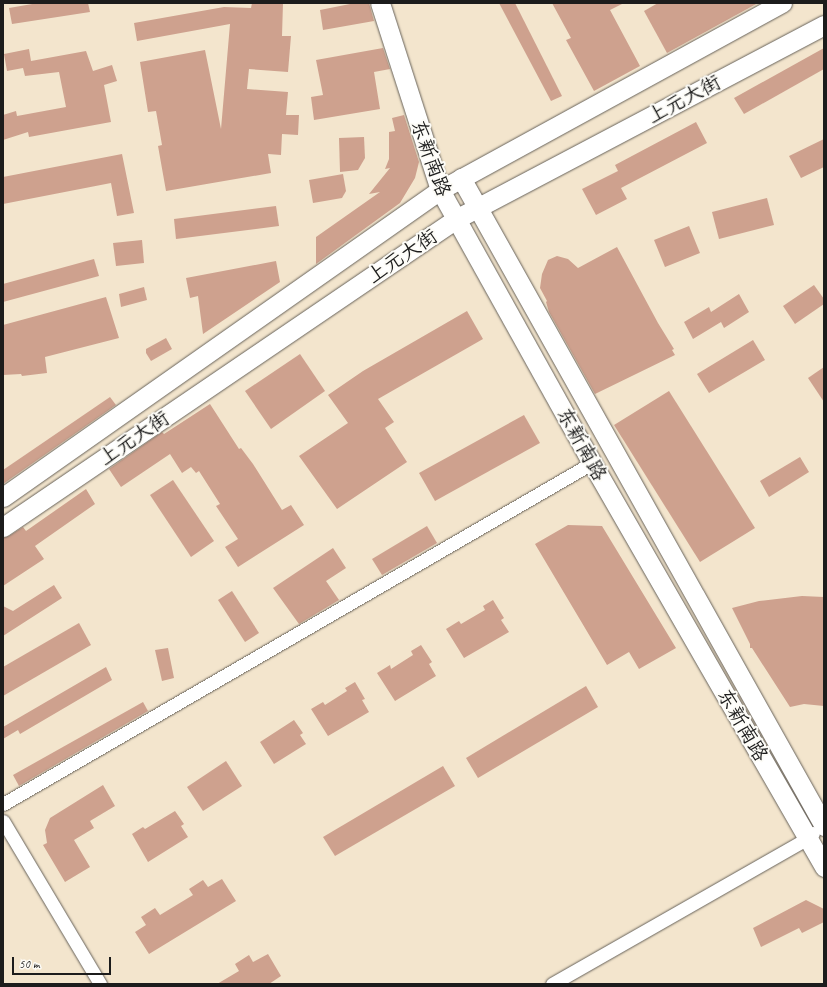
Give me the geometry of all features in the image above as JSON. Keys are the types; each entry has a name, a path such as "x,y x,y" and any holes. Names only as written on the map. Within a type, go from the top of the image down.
{"main road":[{"name":"东新南路","path":"380,3 440,190 592,463 824,867"},
{"name":"上元大街","path":"3,497 440,190 782,3"},
{"name":"上元大街","path":"3,527 456,219 824,25"},
{"name":"东新南路","path":"461,178 823,824"}],"street":[{"path":"3,804 592,463"},
{"path":"3,821 100,984"},
{"path":"552,984 808,838 823,824"}],"building":[{"path":"38,3 88,3 90,12 12,24 9,8"},
{"path":"252,3 283,3 282,36 291,36 288,72 249,69 247,89 288,92 286,115 299,115 298,135 282,134 281,155 268,154 271,173 166,191 158,146 162,145 156,111 148,112 140,62 205,50 221,129 230,24 137,41 134,23 224,7 251,8"},
{"path":"355,3 369,3 374,21 323,30 320,10"},
{"path":"499,3 515,3 562,96 551,101"},
{"path":"552,3 624,3 610,10 640,66 594,91 566,40 571,38"},
{"path":"658,3 758,3 667,53 644,11"},
{"path":"383,48 390,69 374,72 380,109 314,120 311,97 323,95 316,60"},
{"path":"824,48 824,69 744,114 734,98"},
{"path":"29,49 31,61 86,51 93,71 112,65 117,81 104,85 111,122 29,137 28,132 3,140 3,115 16,111 17,116 66,107 59,72 25,76 23,68 7,71 4,54"},
{"path":"404,115 419,162 415,178 400,203 316,264 316,237 380,192 369,194 390,168 385,169 389,159 389,132 395,131 392,118"},
{"path":"696,122 707,143 621,188 627,199 596,215 582,189 618,171 615,165"},
{"path":"364,137 365,158 358,170 340,172 339,138"},
{"path":"824,139 824,167 801,178 789,156"},
{"path":"122,154 134,213 117,216 111,183 3,204 3,177"},
{"path":"343,174 346,191 342,198 313,203 309,180"},
{"path":"767,198 774,225 719,239 712,212"},
{"path":"276,206 279,226 176,239 174,219"},
{"path":"689,226 700,253 665,267 654,240"},
{"path":"142,240 144,263 116,266 113,243"},
{"path":"617,247 658,323 674,349 672,350 675,355 595,394 549,312 547,301 540,288 542,274 548,260 557,256 568,259 578,268"},
{"path":"94,259 99,276 3,302 3,284"},
{"path":"276,261 280,282 203,334 198,296 190,298 186,278"},
{"path":"814,285 824,299 824,304 795,324 783,306"},
{"path":"144,287 147,300 121,307 119,294"},
{"path":"739,294 749,312 724,328 721,322 693,339 684,322 709,307 711,312"},
{"path":"106,297 119,338 45,357 47,373 22,376 21,374 3,375 3,325"},
{"path":"467,311 483,339 378,399 394,422 385,428 407,462 337,509 299,456 348,423 328,395 363,371"},
{"path":"166,338 172,349 151,361 146,353 146,349"},
{"path":"753,340 765,360 709,393 697,374"},
{"path":"300,354 325,391 271,429 245,391"},
{"path":"824,367 824,402 808,378"},
{"path":"669,391 755,528 700,562 614,425"},
{"path":"110,397 116,405 3,484 3,470"},
{"path":"210,404 239,449 241,448 253,464 282,510 291,505 304,525 238,567 225,547 238,539 216,506 220,504 199,471 196,473 191,467 182,473 170,454 121,487 109,469 162,432 164,434"},
{"path":"524,415 540,443 435,501 419,473"},
{"path":"800,457 809,472 769,497 760,481"},
{"path":"173,480 214,541 191,557 150,495"},
{"path":"86,489 95,504 35,546 44,559 3,586 3,538 23,527 26,531"},
{"path":"568,525 602,526 676,648 639,669 629,652 607,665 535,544"},
{"path":"427,526 437,543 382,575 372,559"},
{"path":"333,548 346,568 326,581 339,600 299,624 273,588"},
{"path":"54,585 62,598 3,636 3,606 13,611"},
{"path":"232,591 259,633 245,642 218,600"},
{"path":"802,596 824,597 824,706 804,704 790,707 752,648 750,648 750,644 732,608 759,601"},
{"path":"493,600 504,618 501,620 509,632 464,658 446,629 459,621 461,624 485,610 483,606"},
{"path":"79,623 91,645 3,696 3,667"},
{"path":"421,645 432,662 429,664 436,676 395,701 377,673 390,665 391,669 413,655 411,651"},
{"path":"168,648 174,678 162,681 155,650"},
{"path":"106,667 112,680 20,734 18,730 3,739 3,727"},
{"path":"355,682 365,699 362,700 369,712 328,736 311,709 323,702 325,705 347,691 345,688"},
{"path":"586,686 598,707 478,778 466,758"},
{"path":"143,702 148,711 19,786 13,775"},
{"path":"294,720 303,733 300,735 306,744 274,764 260,742"},
{"path":"226,761 242,786 203,811 187,787"},
{"path":"443,766 455,786 335,856 323,837"},
{"path":"103,785 115,806 90,821 94,828 74,840 90,867 65,882 43,845 47,843 45,830 50,818"},
{"path":"175,811 184,824 181,826 188,837 148,862 132,834 143,827 145,829"},
{"path":"222,879 236,901 149,954 135,932 146,925 141,917 155,908 160,915 193,895 189,889 203,880 208,887"},
{"path":"806,900 824,909 824,922 802,933 799,928 761,947 753,928"},
{"path":"268,954 281,976 269,984 217,984 239,971 235,964 249,955 253,962"}]}
